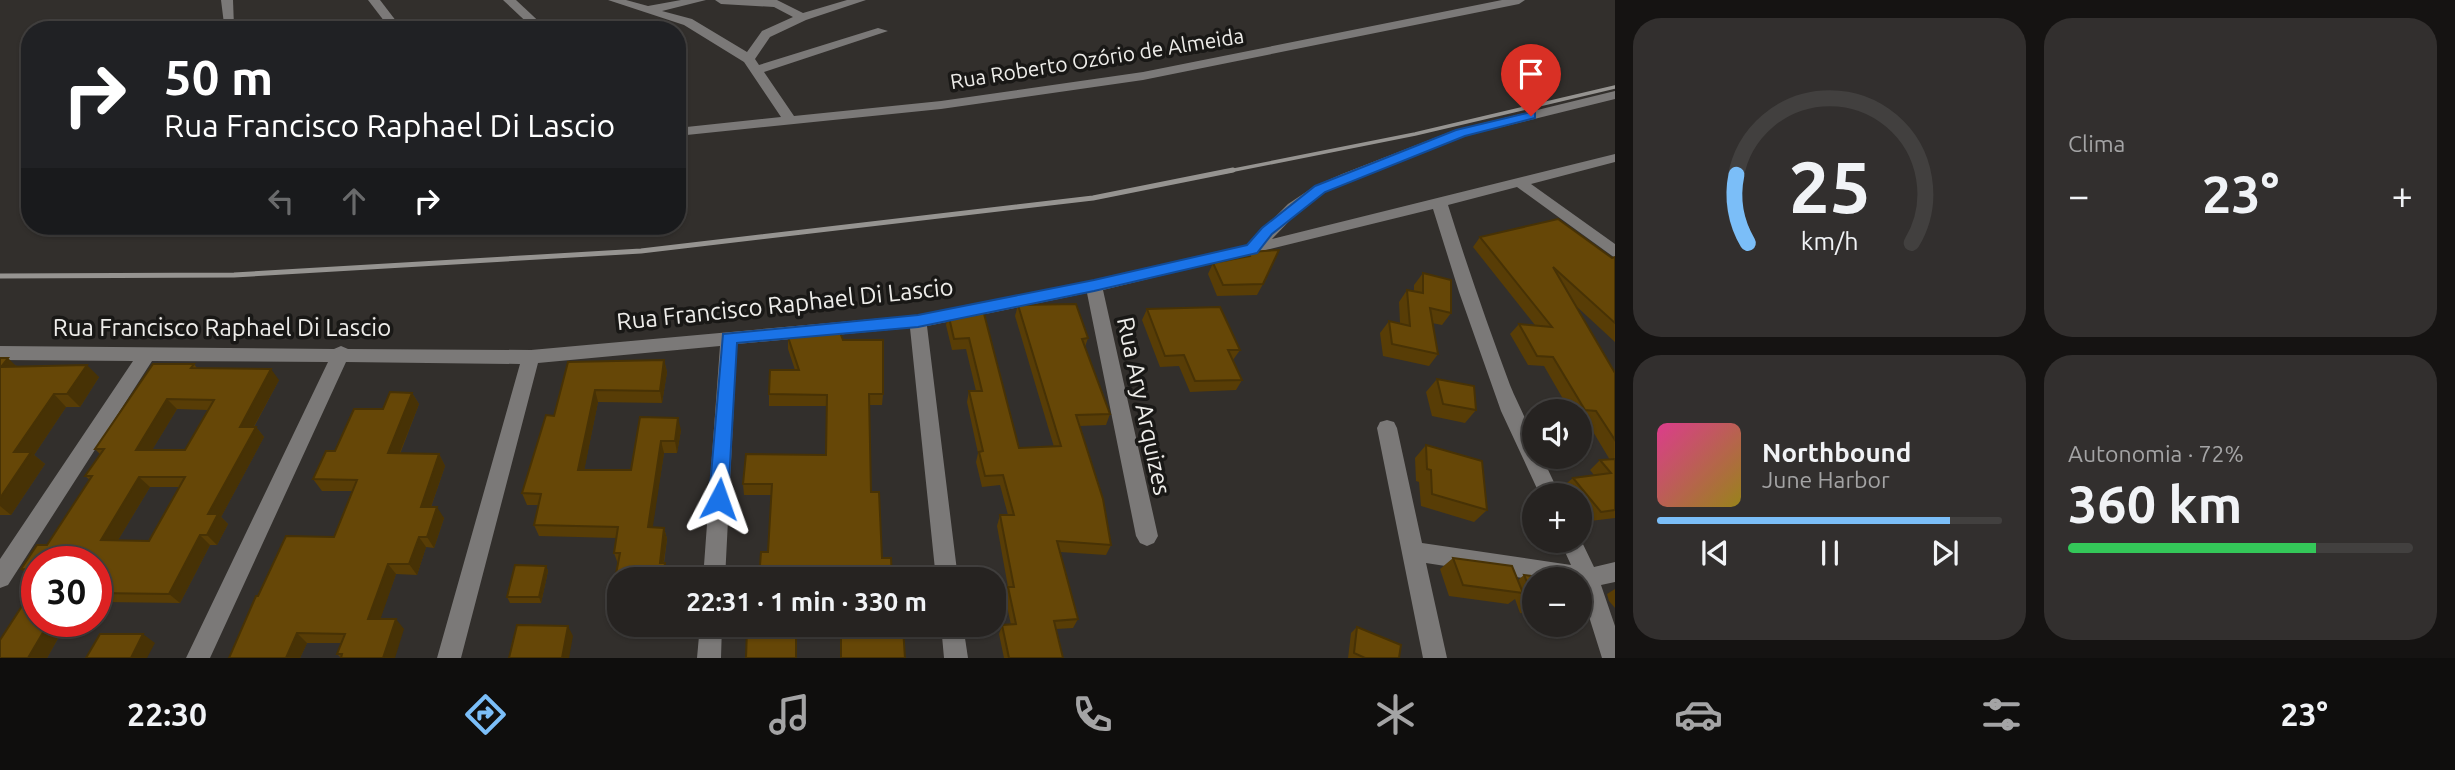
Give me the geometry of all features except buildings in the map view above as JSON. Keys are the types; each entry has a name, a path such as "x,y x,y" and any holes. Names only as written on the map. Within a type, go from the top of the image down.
{"street":[{"path":"227,0 230,21"},
{"path":"374,0 390,21"},
{"path":"509,0 532,21"},
{"path":"614,0 685,21"},
{"path":"648,10 700,0"},
{"path":"722,0 777,4 802,17"},
{"path":"753,65 766,34 802,17 860,0"},
{"name":"Rua Roberto Ozório de Almeida","path":"686,131 941,104 1143,76 1519,0"},
{"path":"686,21 753,65 790,121"},
{"path":"753,65 882,32"},
{"path":"1252,249 1293,208 1320,189 1347,177 1460,133 1615,95"},
{"name":"Rua Francisco Raphael Di Lascio","path":"0,353 341,353 531,357 918,321 1094,286 1615,159"},
{"path":"1519,182 1615,253"},
{"path":"1439,202 1467,292 1510,411 1544,483"},
{"name":"Rua Ary Arquizes","path":"1094,286 1147,537"},
{"path":"918,321 946,567"},
{"path":"715,567 729,338"},
{"path":"0,578 148,353"},
{"path":"198,658 341,353"},
{"path":"449,658 531,357"},
{"path":"1387,428 1435,658"},
{"path":"1412,551 1522,568"},
{"path":"1592,577 1615,572"},
{"path":"1592,590 1614,658"},
{"path":"709,658 710,637"},
{"path":"953,637 956,658"}],"railway":[{"path":"1224,172 1415,134 1615,87"},
{"path":"0,276 234,275 641,251 1093,198 1233,170"}],"route":[{"path":"719,499 729,338 918,321 1094,286 1252,249 1267,231 1293,208 1320,189 1460,133 1531,116"}]}
